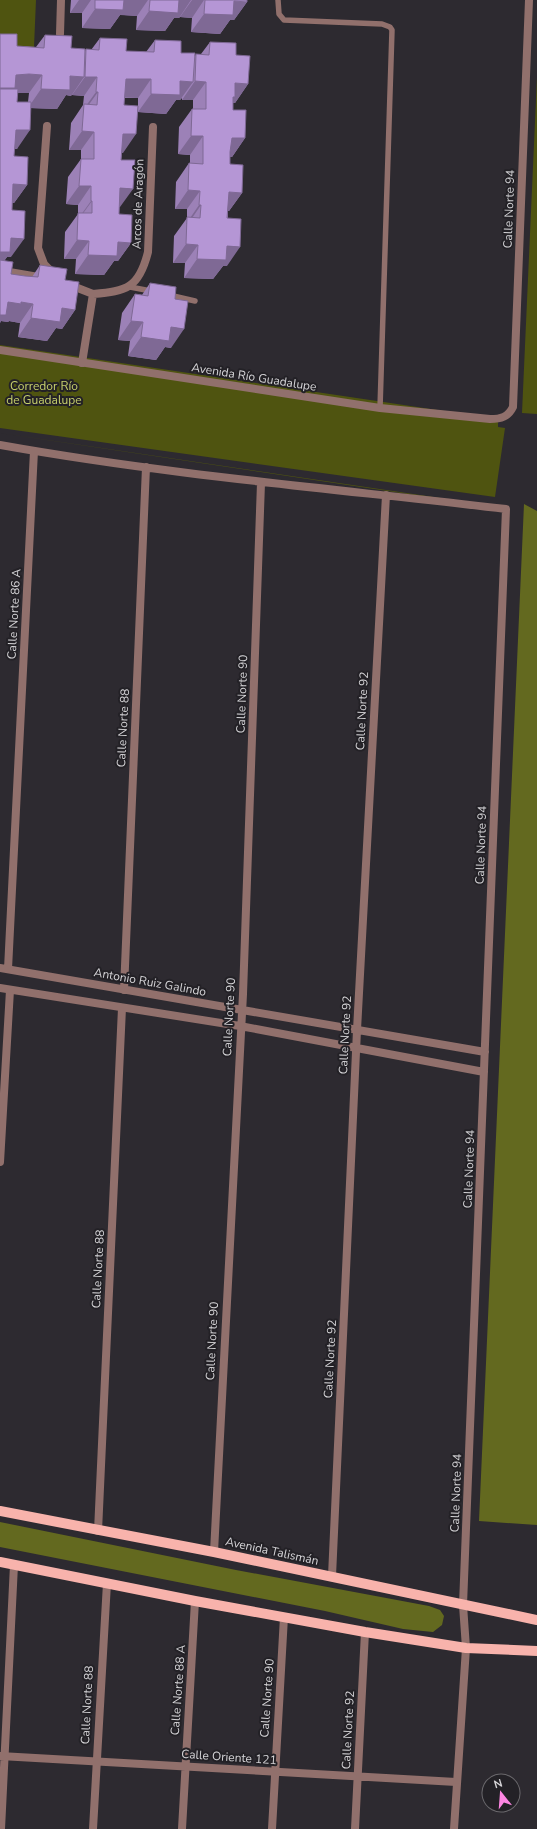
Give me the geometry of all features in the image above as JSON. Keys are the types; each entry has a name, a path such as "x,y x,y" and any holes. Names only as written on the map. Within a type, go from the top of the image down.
{"main road":[{"name":"Avenida Talismán","path":"0,1511 98,1531 214,1552 537,1620"},
{"path":"0,1562 195,1601 365,1632 466,1648 537,1651"}],"street":[{"path":"60,34 61,0"},
{"name":"Calle Norte 94","path":"506,417 513,406 529,0"},
{"path":"47,126 38,248 44,264 61,280 93,294 115,292 130,286"},
{"name":"Arcos de Aragón","path":"130,286 144,270 148,252 153,127"},
{"path":"82,363 93,294"},
{"name":"Avenida Río Guadalupe","path":"0,350 380,408 490,419 506,417"},
{"path":"0,446 261,483 386,495"},
{"name":"Calle Norte 86 A","path":"4,969 34,451"},
{"name":"Calle Norte 88","path":"124,990 146,467"},
{"name":"Calle Norte 90","path":"214,1552 240,1026 243,994 261,483"},
{"name":"Calle Norte 94","path":"386,495 506,509 463,1605 466,1648 454,1829"},
{"name":"Calle Norte 92","path":"332,1576 356,1048 386,495"},
{"name":"Antonio Ruiz Galindo","path":"4,969 485,1052"},
{"path":"0,988 240,1026 484,1072"},
{"path":"0,1162 10,990"},
{"name":"Calle Norte 88","path":"98,1531 122,1008"},
{"path":"1,1829 2,1756 14,1565"},
{"name":"Calle Norte 88","path":"93,1829 107,1583"},
{"name":"Calle Norte 88 A","path":"182,1829 195,1601"},
{"name":"Calle Norte 90","path":"272,1829 274,1772 284,1617"},
{"name":"Calle Norte 92","path":"354,1829 365,1632"},
{"name":"Calle Oriente 121","path":"2,1756 96,1762 185,1765 274,1772 358,1775 456,1782"}],"lane":[{"path":"278,0 279,14 284,20 382,24 390,27 392,30 380,408"},
{"path":"11,272 61,280"},
{"path":"130,286 195,301"}],"green space":[{"path":"0,0 36,0 34,47 0,46"},
{"path":"537,77 537,414 522,413"},
{"name":"Corredor Río de Guadalupe","path":"0,345 498,419 498,427 505,428 495,497 0,428"},
{"path":"0,433 508,508 508,509"},
{"path":"524,504 537,511 537,1525 479,1521"},
{"path":"0,1522 236,1570 429,1606 440,1610 444,1616 442,1625 433,1632 403,1629 325,1611 0,1547"}],"building":[{"path":"95,0 124,0 123,10 95,9"},
{"path":"150,0 179,0 178,13 149,11"},
{"path":"205,0 247,0 247,2 234,1 233,15 204,14"},
{"path":"0,34 17,34 17,46 44,48 45,35 72,36 71,48 85,49 84,77 70,76 70,90 41,89 42,75 29,74 16,75 15,88 0,88"},
{"path":"100,38 127,39 126,51 154,52 155,40 181,41 181,53 195,53 193,82 180,81 180,95 151,94 151,79 126,79 124,105 138,106 136,134 123,134 121,160 135,160 133,189 120,188 119,214 132,215 131,243 118,242 117,256 88,255 89,241 77,240 78,213 92,213 91,186 79,186 81,159 94,159 94,132 82,131 84,104 97,105 98,92 96,92 97,77 85,77 86,49 99,50"},
{"path":"210,42 236,43 236,55 250,56 248,84 235,83 235,97 233,97 233,110 246,110 245,138 232,138 230,152 230,164 243,165 242,193 229,192 227,218 241,219 240,247 227,246 226,260 197,259 198,245 186,244 187,217 200,218 201,205 199,205 200,191 188,190 189,163 203,164 203,136 191,136 192,109 206,109 206,82 195,81 196,54 209,55"},
{"path":"0,89 18,89 17,102 31,102 30,130 16,130 14,156 28,157 27,185 13,184 12,210 25,211 24,239 11,238 10,252 0,252"},
{"path":"0,260 13,262 11,274 25,276 38,277 40,265 67,269 65,280 79,282 75,310 62,308 60,322 31,318 33,304 8,302 6,315 0,315"},
{"path":"150,283 176,287 175,299 188,301 184,329 171,327 169,341 141,337 143,322 131,321 135,294 148,296"}]}
